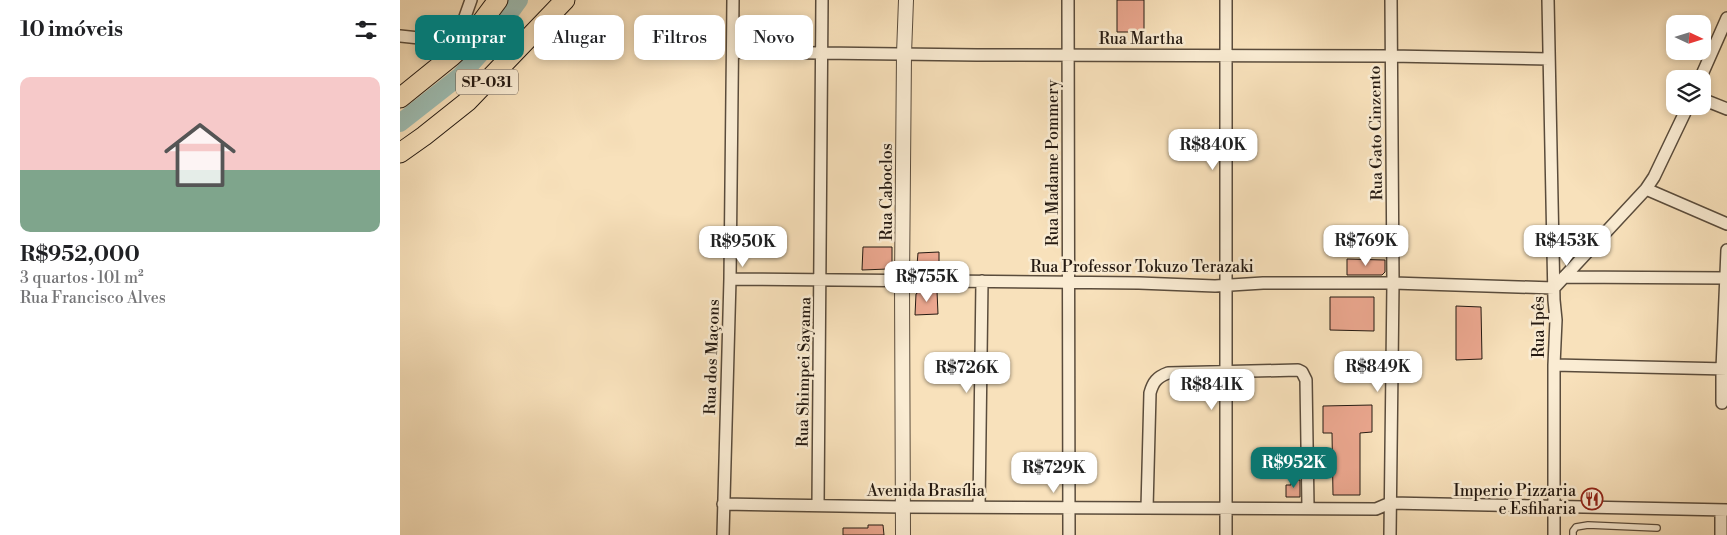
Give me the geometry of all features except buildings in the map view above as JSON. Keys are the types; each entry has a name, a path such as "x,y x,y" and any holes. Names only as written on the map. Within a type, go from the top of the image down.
{"highway":[{"name":"SP-031","path":"484,15 498,0"},
{"name":"SP-031","path":"400,153 468,101 565,0"},
{"name":"SP-031","path":"400,98 447,60"}],"street":[{"path":"466,15 471,0"},
{"name":"Rua dos Maçons","path":"723,535 730,279 733,0"},
{"name":"Rua Shimpei Sayama","path":"818,505 822,0"},
{"name":"Rua Caboclos","path":"903,535 902,281 906,0"},
{"name":"Rua Madame Pommery","path":"1068,0 1070,535"},
{"path":"1226,0 1226,535"},
{"name":"Rua Gato Cinzento","path":"1390,535 1394,283 1390,56 1391,0"},
{"name":"Rua Ipês","path":"1548,0 1556,320 1554,365 1554,535"},
{"path":"1704,70 1727,18"},
{"path":"400,36 415,38"},
{"name":"Rua Martha","path":"733,52 1390,56 1549,59"},
{"path":"1711,103 1727,109"},
{"path":"1554,288 1646,189 1654,177 1684,115"},
{"path":"1646,189 1727,224"},
{"path":"1722,403 1727,250"},
{"path":"1564,277 1725,278"},
{"name":"Rua Professor Tokuzo Terazaki","path":"730,279 1139,283 1226,286 1263,283 1394,283 1554,288"},
{"path":"979,507 982,281"},
{"path":"1554,365 1724,369"},
{"path":"1147,508 1150,393 1151,386 1160,376 1168,373 1298,370 1304,376 1306,387 1308,508"},
{"name":"Avenida Brasília","path":"724,504 902,507 1376,508 1390,503 1724,510"},
{"path":"1720,535 1724,510"}],"lane":[{"path":"1574,535 1573,531 1576,526 1657,528"}],"waterway":[{"path":"400,123 460,76 481,53 519,0"}],"place":[{"name":"Imperio Pizzaria e Esfiharia","path":"1592,499"}]}
